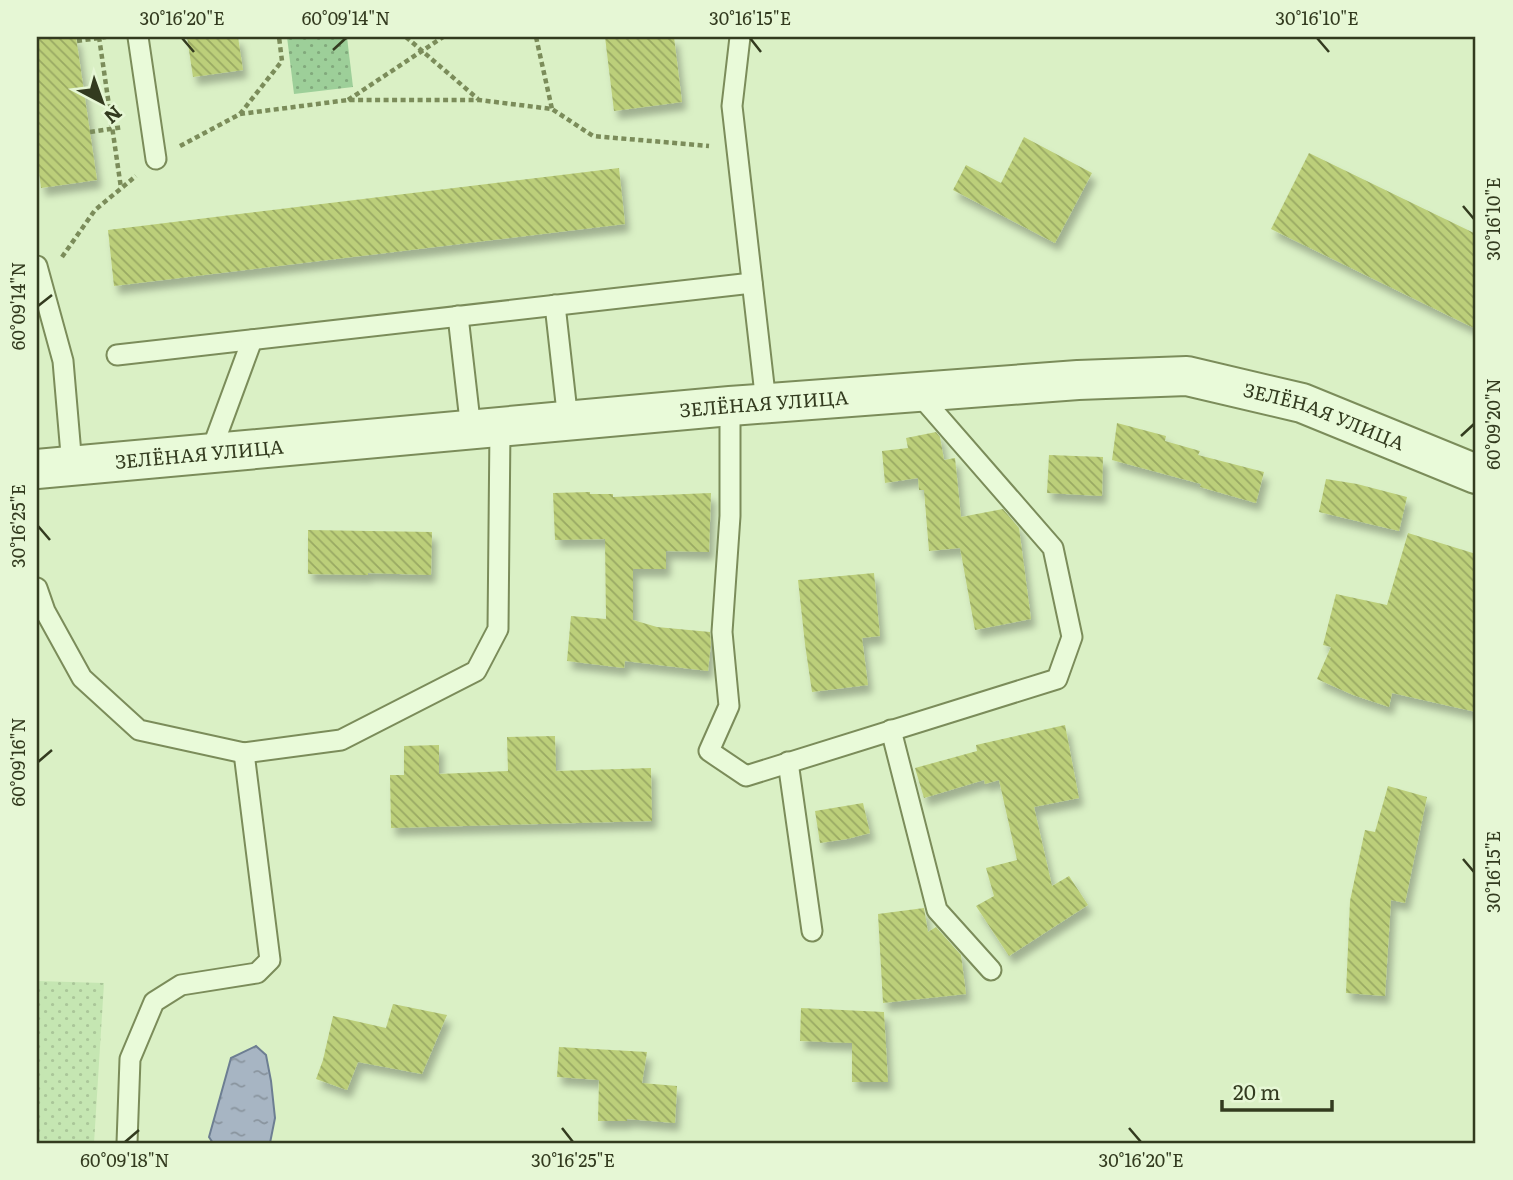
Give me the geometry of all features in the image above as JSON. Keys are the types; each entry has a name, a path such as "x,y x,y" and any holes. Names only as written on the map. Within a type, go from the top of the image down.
{"street":[{"name":"ЗЕЛЁНАЯ УЛИЦА","path":"55,468 748,405 1078,380 1187,376 1302,403 1476,474"}],"lane":[{"path":"138,37 156,159"},
{"path":"740,37 732,106 752,283 748,405 730,516 722,632 729,706 709,751 746,776 1056,679 1072,636 1053,548 918,392"},
{"path":"37,266 64,361 55,468"},
{"path":"117,355 752,283"},
{"path":"555,305 568,421"},
{"path":"37,588 45,611 82,678 139,730 244,753 341,740 476,671 498,629 485,429 458,316"},
{"path":"210,454 252,340"},
{"path":"891,730 937,910 991,970"},
{"path":"127,1143 130,1059 154,1002 181,985 257,973 270,960 244,753"},
{"path":"788,762 812,931"}],"path":[{"path":"99,37 121,188"},
{"path":"77,41 106,37"},
{"path":"406,37 479,100"},
{"path":"348,100 443,37"},
{"path":"536,37 552,109"},
{"path":"240,114 348,100 479,100 552,109 593,136 736,148"}],"green space":[{"path":"287,37 347,37 353,87 294,94"},
{"path":"37,981 104,983 94,1143 37,1143"}],"water":[{"path":"256,1046 266,1055 271,1081 275,1118 270,1143 213,1143 209,1137 231,1058"}],"building":[{"path":"37,37 76,37 97,180 41,188 37,156"},
{"path":"187,37 238,37 243,70 193,77"},
{"path":"605,37 674,37 682,102 614,111"},
{"path":"1024,137 1092,173 1055,243 953,190 966,165 1001,183"},
{"path":"1309,153 1476,234 1476,329 1271,229"},
{"path":"619,168 625,224 114,286 108,230"},
{"path":"1117,423 1166,436 1165,441 1200,451 1198,455 1264,472 1256,503 1200,487 1201,484 1112,460"},
{"path":"936,432 940,437 944,460 955,458 961,517 1003,509 1019,528 1031,619 975,630 960,548 929,551 924,490 919,490 918,478 885,483 882,451 908,448 906,438"},
{"path":"1049,455 1103,457 1102,496 1047,493"},
{"path":"1326,479 1407,497 1399,531 1319,512"},
{"path":"553,493 613,494 613,497 711,493 709,552 666,551 666,569 633,569 633,620 657,627 710,632 708,671 625,661 624,668 567,661 571,616 606,619 605,539 555,540"},
{"path":"308,530 432,532 431,575 308,574"},
{"path":"1408,533 1476,554 1476,712 1392,693 1389,707 1317,679 1331,647 1323,645 1336,594 1387,605"},
{"path":"874,573 880,636 862,638 868,685 812,692 798,580"},
{"path":"1065,725 1079,798 1034,807 1052,886 1069,876 1088,905 1009,956 976,906 994,896 986,868 1017,860 999,780 985,784 984,780 924,798 915,768 977,751 976,745"},
{"path":"555,736 556,771 651,768 652,821 391,828 390,775 404,775 404,746 439,745 439,774 508,771 507,737"},
{"path":"1388,786 1427,797 1405,903 1391,900 1385,996 1346,993 1350,901 1365,830 1375,832"},
{"path":"863,803 870,833 820,843 815,811"},
{"path":"924,908 928,932 936,927 961,955 966,994 883,1003 878,914"},
{"path":"393,1004 447,1015 422,1074 358,1062 347,1090 316,1079 333,1016 386,1028"},
{"path":"801,1008 884,1012 888,1082 852,1082 852,1043 800,1041"},
{"path":"559,1047 647,1052 642,1083 677,1086 675,1123 627,1119 598,1121 599,1080 557,1077"}]}
